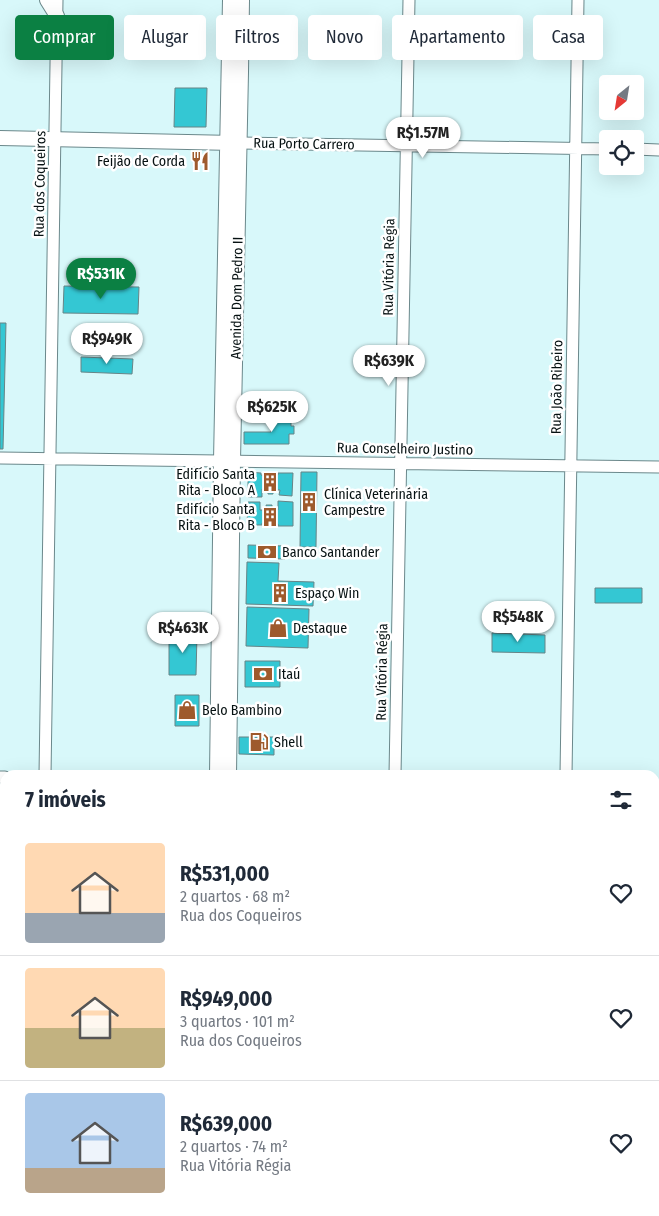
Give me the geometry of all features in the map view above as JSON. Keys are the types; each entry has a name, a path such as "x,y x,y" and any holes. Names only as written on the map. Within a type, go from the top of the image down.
{"main road":[{"path":"47,0 56,15"},
{"path":"222,0 232,15"},
{"name":"Avenida Dom Pedro II","path":"230,0 234,15"},
{"name":"Avenida Dom Pedro II","path":"237,15 242,0"},
{"path":"238,15 249,0"},
{"name":"Avenida Dom Pedro II","path":"217,770 227,461 234,60"},
{"name":"Rua Porto Carrero","path":"0,138 233,143"},
{"name":"Avenida Dom Pedro II","path":"227,461 229,770"}],"street":[{"name":"Rua dos Coqueiros","path":"57,0 57,15"},
{"name":"Rua Vitória Régia","path":"395,770 409,0"},
{"name":"Rua João Ribeiro","path":"566,770 578,0"},
{"name":"Rua dos Coqueiros","path":"45,770 57,60"},
{"name":"Rua Porto Carrero","path":"233,143 599,149"},
{"path":"644,149 659,150"},
{"name":"Rua Conselheiro Justino","path":"0,458 659,468"}],"building":[{"path":"175,88 207,88 206,127 174,127"},
{"path":"64,286 139,287 138,314 63,313"},
{"path":"0,323 6,323 3,449 0,449"},
{"path":"81,357 133,359 132,374 81,372"},
{"path":"271,417 291,417 291,426 294,426 294,434 289,434 289,444 244,444 244,432 271,432"},
{"name":"Edifício Santa Rita - Bloco A","path":"248,472 261,473 261,475 293,473 292,496 279,495 280,490 273,490 273,494 268,494 268,489 262,489 262,497 248,497"},
{"name":"Clínica Veterinária Campestre","path":"301,472 317,472 316,547 300,547"},
{"name":"Edifício Santa Rita - Bloco B","path":"278,501 293,502 293,526 262,523 262,525 247,525 248,502 260,502 260,510 267,510 266,505 272,505 272,510 278,510"},
{"name":"Banco Santander","path":"248,545 286,546 285,559 248,558"},
{"name":"Espaço Win","path":"247,562 279,563 278,581 314,582 313,606 246,604"},
{"path":"595,588 642,588 642,603 595,603"},
{"name":"Destaque","path":"247,607 309,609 308,648 246,646"},
{"path":"169,633 197,634 196,675 169,675"},
{"path":"492,633 545,635 545,653 492,652"},
{"name":"Itaú","path":"245,661 280,661 280,687 245,687"},
{"name":"Belo Bambino","path":"175,695 199,695 199,726 175,726"},
{"name":"Shell","path":"239,737 279,737 278,747 274,746 274,755 239,754"}],"place":[{"name":"Feijão de Corda","path":"200,161"},
{"name":"Edifício Santa Rita - Bloco A","path":"270,482"},
{"name":"Clínica Veterinária Campestre","path":"309,502"},
{"name":"Edifício Santa Rita - Bloco B","path":"270,517"},
{"name":"Banco Santander","path":"267,552"},
{"name":"Espaço Win","path":"280,593"},
{"name":"Destaque","path":"278,628"},
{"name":"Itaú","path":"263,674"},
{"name":"Belo Bambino","path":"187,710"},
{"name":"Shell","path":"259,742"}]}
